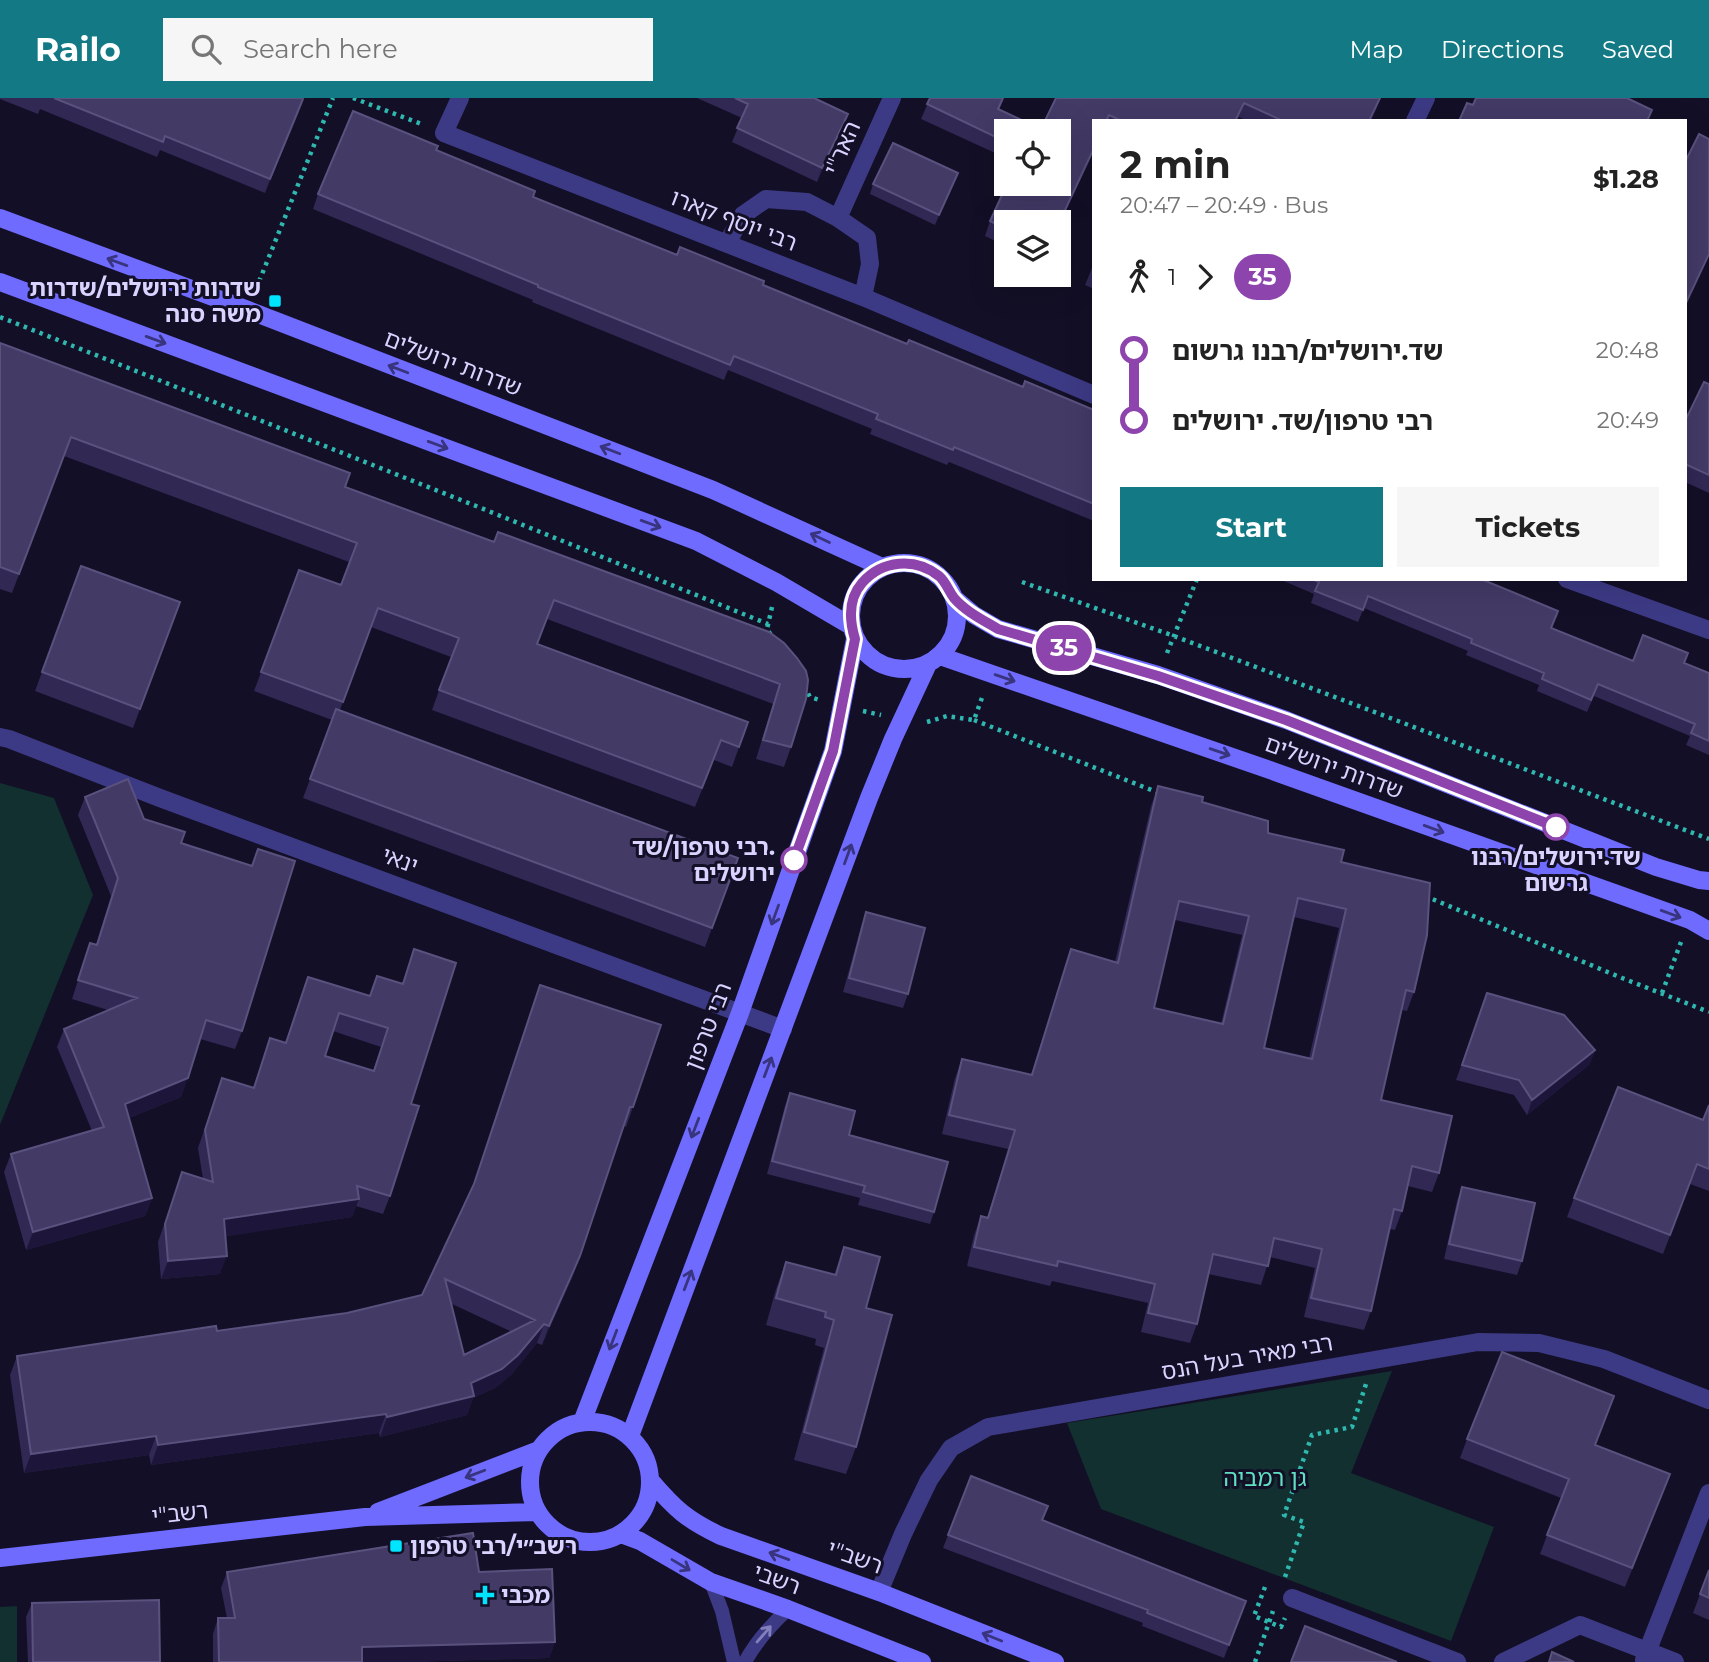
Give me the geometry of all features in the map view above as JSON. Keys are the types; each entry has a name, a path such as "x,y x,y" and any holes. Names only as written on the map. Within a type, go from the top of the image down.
{"main road":[{"name":"שדרות ירושלים","path":"0,218 248,310 713,490 882,567"},
{"path":"0,282 696,541 776,582 853,632"},
{"path":"630,1436 869,798 902,720 934,660 950,643 956,629 954,598 941,578 919,565 894,564 882,567 865,580 853,598 850,611 853,632 862,651 886,667 900,670 915,669 934,660"},
{"name":"שדרות ירושלים","path":"954,598 974,615 998,629 1158,676 1286,720 1656,867 1709,881"},
{"name":"רבי טרפון","path":"582,1422 740,1013 833,751 853,632"},
{"name":"שדרות ירושלים","path":"934,660 988,672 1267,769 1690,920 1709,931"},
{"path":"582,1422 598,1422 615,1427 630,1436 641,1448 651,1481 644,1510 634,1523 621,1534 603,1541 584,1542 566,1537 550,1527 538,1512 530,1481 532,1465 539,1450 550,1437 565,1427 582,1422"},
{"name":"רשב\"י","path":"365,1517 539,1450"},
{"name":"רשב\"י","path":"651,1481 675,1509 700,1526 722,1536 879,1592 1055,1662"},
{"name":"רשב\"י","path":"0,1558 365,1517 538,1512"},
{"name":"רשבי","path":"621,1534 640,1541 711,1582 922,1662"}],"street":[{"path":"444,133 460,98"},
{"name":"האר\"י","path":"838,218 892,98"},
{"path":"1416,119 1426,98"},
{"name":"רבי יוסף קארו","path":"444,133 863,296 1092,394"},
{"path":"727,243 743,215 766,199 807,202 838,218 867,238 870,264 863,296"},
{"path":"1573,581 1709,630"},
{"name":"ינאי","path":"0,737 783,1029"},
{"name":"רבי מאיר בעל הנס","path":"879,1592 929,1480 951,1448 988,1427 1478,1342 1539,1343 1604,1359 1709,1400"},
{"path":"1645,1656 1709,1493"},
{"path":"1284,1600 1457,1662"},
{"path":"1503,1662 1580,1625 1645,1656 1675,1662"}],"lane":[{"path":"711,1582 722,1611 734,1662"},
{"path":"745,1662 766,1630 788,1609"}],"path":[{"path":"248,310 333,98"},
{"path":"353,98 444,133"},
{"path":"0,317 768,624"},
{"path":"1158,676 1196,581"},
{"path":"776,582 767,629 777,644"},
{"path":"1022,582 1174,636 1709,839"},
{"path":"974,720 988,672"},
{"path":"799,676 810,697 918,724 947,716 974,720 1161,793"},
{"path":"1414,892 1709,1012"},
{"path":"1283,1581 1304,1522 1284,1515 1312,1435 1352,1427 1374,1360"},
{"path":"1255,1662 1284,1600"}],"green space":[{"path":"0,783 54,798 93,895 0,1125"},
{"name":"גן רמביה","path":"1392,1371 1351,1473 1494,1527 1451,1641 1101,1509 1067,1423"},
{"path":"17,1606 17,1662 0,1662 0,1607"}],"building":[{"path":"54,98 303,99 270,179 165,136 163,142"},
{"path":"735,98 814,98 848,114 822,168 737,128 748,104"},
{"path":"930,98 1003,98 998,109 1020,119 994,119 994,136 927,104"},
{"path":"1056,98 1380,98 1370,119 1279,119 1244,103 1236,119 1118,119 1109,115 1107,119 1092,119 1092,152 1065,210 995,210 1001,196 1071,196 1071,119 1046,119"},
{"path":"1476,98 1627,98 1652,110 1648,119 1460,119 1467,103 1473,105"},
{"path":"353,111 438,146 436,150 535,191 533,197 677,255 680,247 764,281 763,285 907,344 909,340 1023,387 1025,381 1092,409 1092,503 954,447 953,450 876,419 878,414 734,356 730,365 318,194"},
{"path":"1699,134 1709,139 1709,254 1687,301 1687,158"},
{"path":"893,143 958,173 939,215 873,184"},
{"path":"0,343 350,473 345,487 494,542 498,532 769,632 784,643 797,658 806,671 808,680 806,699 791,747 763,740 780,684 554,600 537,644 748,722 739,747 721,740 702,788 439,690 459,638 378,608 343,702 261,672 299,570 341,585 357,543 71,437 19,574 0,567"},
{"path":"1704,382 1709,384 1709,475 1687,465 1687,417"},
{"path":"81,566 180,602 140,709 42,672"},
{"path":"1317,581 1486,581 1558,611 1551,628 1633,661 1643,635 1688,653 1684,663 1709,673 1709,741 1691,733 1695,724 1598,684 1591,700 1542,679 1544,673 1471,643 1472,639 1368,596 1363,610 1315,591 1319,582"},
{"path":"336,709 738,858 712,928 310,779"},
{"path":"128,779 144,819 185,832 181,843 252,866 258,849 295,861 242,1031 206,1020 188,1078 125,1104 152,1198 33,1232 11,1154 104,1127 64,1029 137,998 78,980 90,943 97,945 118,878 85,797"},
{"path":"1158,786 1203,797 1202,802 1268,821 1268,833 1344,850 1341,862 1430,883 1427,935 1414,992 1406,990 1381,1100 1452,1116 1439,1173 1412,1166 1402,1211 1394,1209 1371,1311 1311,1298 1322,1249 1274,1238 1268,1266 1213,1254 1197,1324 1148,1313 1155,1284 1058,1261 1057,1266 974,1247 981,1216 988,1218 1015,1130 949,1115 962,1059 1032,1075 1071,949 1118,963","holes":["1298,898 1346,909 1312,1059 1264,1048","1179,901 1249,916 1223,1024 1154,1008"]},
{"path":"866,912 925,928 908,994 849,978"},
{"path":"414,949 456,963 411,1104 419,1106 390,1196 357,1186 359,1199 224,1219 227,1256 168,1261 165,1224 182,1172 213,1182 205,1130 222,1078 254,1088 270,1038 286,1043 308,977 370,996 377,976 403,984","holes":["339,1013 388,1028 374,1071 325,1056"]},
{"path":"540,985 661,1025 633,1107 630,1107 580,1256 549,1326 544,1324 518,1355 502,1369 471,1383 474,1396 387,1417 386,1414 158,1445 156,1436 31,1454 17,1356 216,1326 217,1331 347,1313 422,1295 474,1184","holes":["445,1279 535,1320 464,1355"]},
{"path":"1487,993 1564,1015 1595,1050 1532,1100 1519,1080 1462,1065"},
{"path":"1618,1087 1703,1120 1709,1105 1709,1169 1697,1164 1670,1235 1574,1198"},
{"path":"790,1093 855,1111 849,1135 948,1162 934,1212 863,1192 865,1186 772,1161"},
{"path":"1462,1187 1535,1203 1522,1261 1449,1244"},
{"path":"844,1247 880,1257 866,1308 892,1315 856,1447 804,1432 834,1320 825,1317 826,1312 776,1298 786,1262 836,1275"},
{"path":"1502,1352 1614,1396 1595,1445 1670,1474 1632,1568 1547,1535 1569,1479 1467,1439"},
{"path":"971,1476 1048,1506 1042,1520 1246,1601 1229,1645 1147,1613 1148,1610 948,1535"},
{"path":"473,1533 479,1572 552,1569 555,1642 362,1647 362,1662 219,1662 218,1618 235,1618 227,1572"},
{"path":"1709,1570 1709,1598 1700,1594"},
{"path":"159,1600 160,1662 33,1662 32,1603"},
{"path":"1305,1626 1397,1662 1291,1662"},
{"path":"1552,1652 1574,1662 1549,1662"}],"bus line":[{"name":"35","path":"794,860 833,751 855,639 850,611 853,598 860,585 882,567 906,563 930,570 949,587 954,598 974,615 998,629 1158,676 1286,720 1556,827"}],"place":[{"name":"שדרות ירושלים/שדרות משה סנה","path":"275,301"},
{"name":"שד.ירושלים/רבנו גרשום","path":"1556,827"},
{"name":"רבי טרפון/שד. ירושלים","path":"794,860"},
{"name":"רשב״י/רבי טרפון","path":"396,1546"},
{"name":"מכבי","path":"485,1595"}]}
